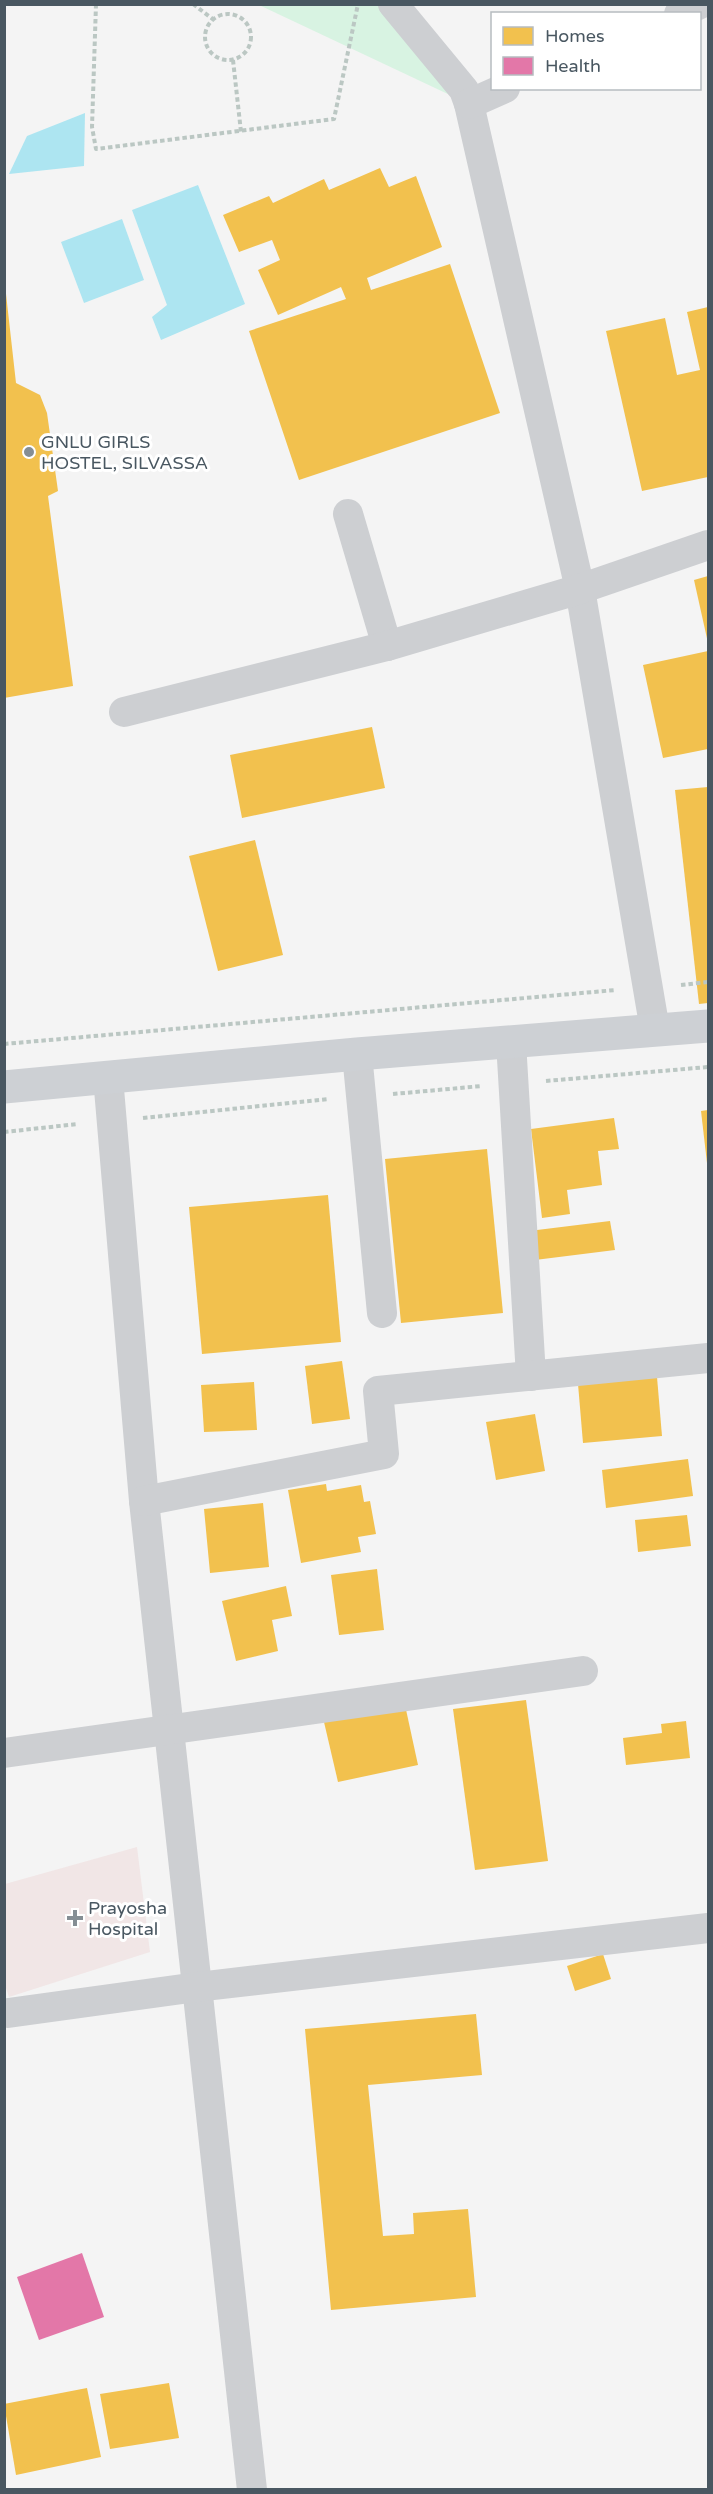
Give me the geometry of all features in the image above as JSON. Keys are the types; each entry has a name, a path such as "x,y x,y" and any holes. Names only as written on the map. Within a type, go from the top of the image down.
{"main road":[{"path":"4,1087 357,1054 708,1026"}],"street":[{"path":"393,4 464,90 469,104 580,589 650,988 655,1030"},
{"path":"683,12 700,4"},
{"path":"469,104 500,90"},
{"path":"348,514 387,646"},
{"path":"124,712 387,646 580,589 708,545"},
{"path":"511,1042 531,1376"},
{"path":"357,1054 382,1313"},
{"path":"108,1077 144,1501 252,2490"},
{"path":"144,1501 384,1454 378,1391 708,1358"},
{"path":"4,1753 583,1671"},
{"path":"8,2013 197,1987 708,1928"}],"path":[{"path":"96,4 92,127 96,149 334,120 358,4"},
{"path":"193,4 214,20"},
{"path":"228,15 248,25 251,39 249,46 240,57 233,60 219,58 208,49 206,34 214,20 228,15"},
{"path":"233,60 241,132"},
{"path":"4,1044 708,982"}],"shaded area":[{"name":"Prayosha Hospital","path":"137,1847 150,1952 9,1997 4,1982 5,1884"}],"green space":[{"path":"259,5 388,5 469,104"}],"water":[{"path":"85,113 84,166 9,174 27,136"},
{"path":"198,185 245,304 161,340 152,317 167,305 132,210"},
{"path":"122,219 144,280 84,303 61,242"}],"building: Homes":[{"path":"380,168 389,187 416,176 442,247 367,278 371,290 450,264 500,413 299,480 249,331 346,299 341,287 278,315 258,270 280,260 272,240 239,252 223,215 269,196 273,203 324,179 329,190"},
{"name":"GNLU GIRLS HOSTEL, SILVASSA","path":"4,276 16,383 40,395 47,413 58,491 48,496 73,686 4,698"},
{"path":"708,307 708,477 642,491 606,331 665,318 677,375 700,370 687,312"},
{"path":"708,576 708,643 694,580"},
{"path":"708,651 708,749 663,758 643,665"},
{"path":"372,727 385,788 242,818 230,755"},
{"path":"708,787 708,1003 699,1004 675,790"},
{"path":"255,840 283,955 218,971 189,856"},
{"path":"708,1110 708,1163 707,1163 701,1111"},
{"path":"614,1118 619,1149 598,1151 602,1185 567,1190 570,1214 542,1218 531,1129"},
{"path":"487,1149 503,1313 401,1323 385,1159"},
{"path":"328,1195 341,1342 202,1354 189,1207"},
{"path":"610,1221 615,1250 535,1260 529,1231"},
{"path":"342,1361 350,1419 312,1424 305,1366"},
{"path":"657,1377 662,1436 583,1443 578,1384"},
{"path":"254,1382 257,1430 204,1432 201,1385"},
{"path":"535,1414 545,1471 496,1480 486,1422"},
{"path":"688,1459 693,1496 606,1508 602,1470"},
{"path":"326,1484 327,1491 361,1485 364,1502 370,1501 376,1534 358,1537 361,1552 301,1563 288,1490"},
{"path":"263,1503 269,1567 210,1573 204,1509"},
{"path":"687,1515 691,1546 638,1552 635,1520"},
{"path":"377,1569 384,1630 339,1635 331,1575"},
{"path":"286,1586 292,1616 272,1620 278,1651 236,1661 222,1601"},
{"path":"526,1700 548,1861 475,1870 453,1709"},
{"path":"405,1705 418,1765 338,1782 324,1722"},
{"path":"686,1721 690,1758 626,1765 623,1738 662,1733 661,1724"},
{"path":"603,1954 611,1979 575,1991 567,1966"},
{"path":"476,2014 482,2075 368,2085 383,2236 414,2234 413,2213 468,2209 476,2297 331,2310 305,2029"},
{"path":"169,2383 179,2438 110,2449 100,2394"},
{"path":"87,2388 101,2457 16,2475 4,2404"}],"building: Health":[{"path":"82,2253 104,2317 39,2340 17,2277"}],"place":[{"name":"GNLU GIRLS HOSTEL, SILVASSA","path":"29,452"},
{"name":"Prayosha Hospital","path":"75,1918"}]}
